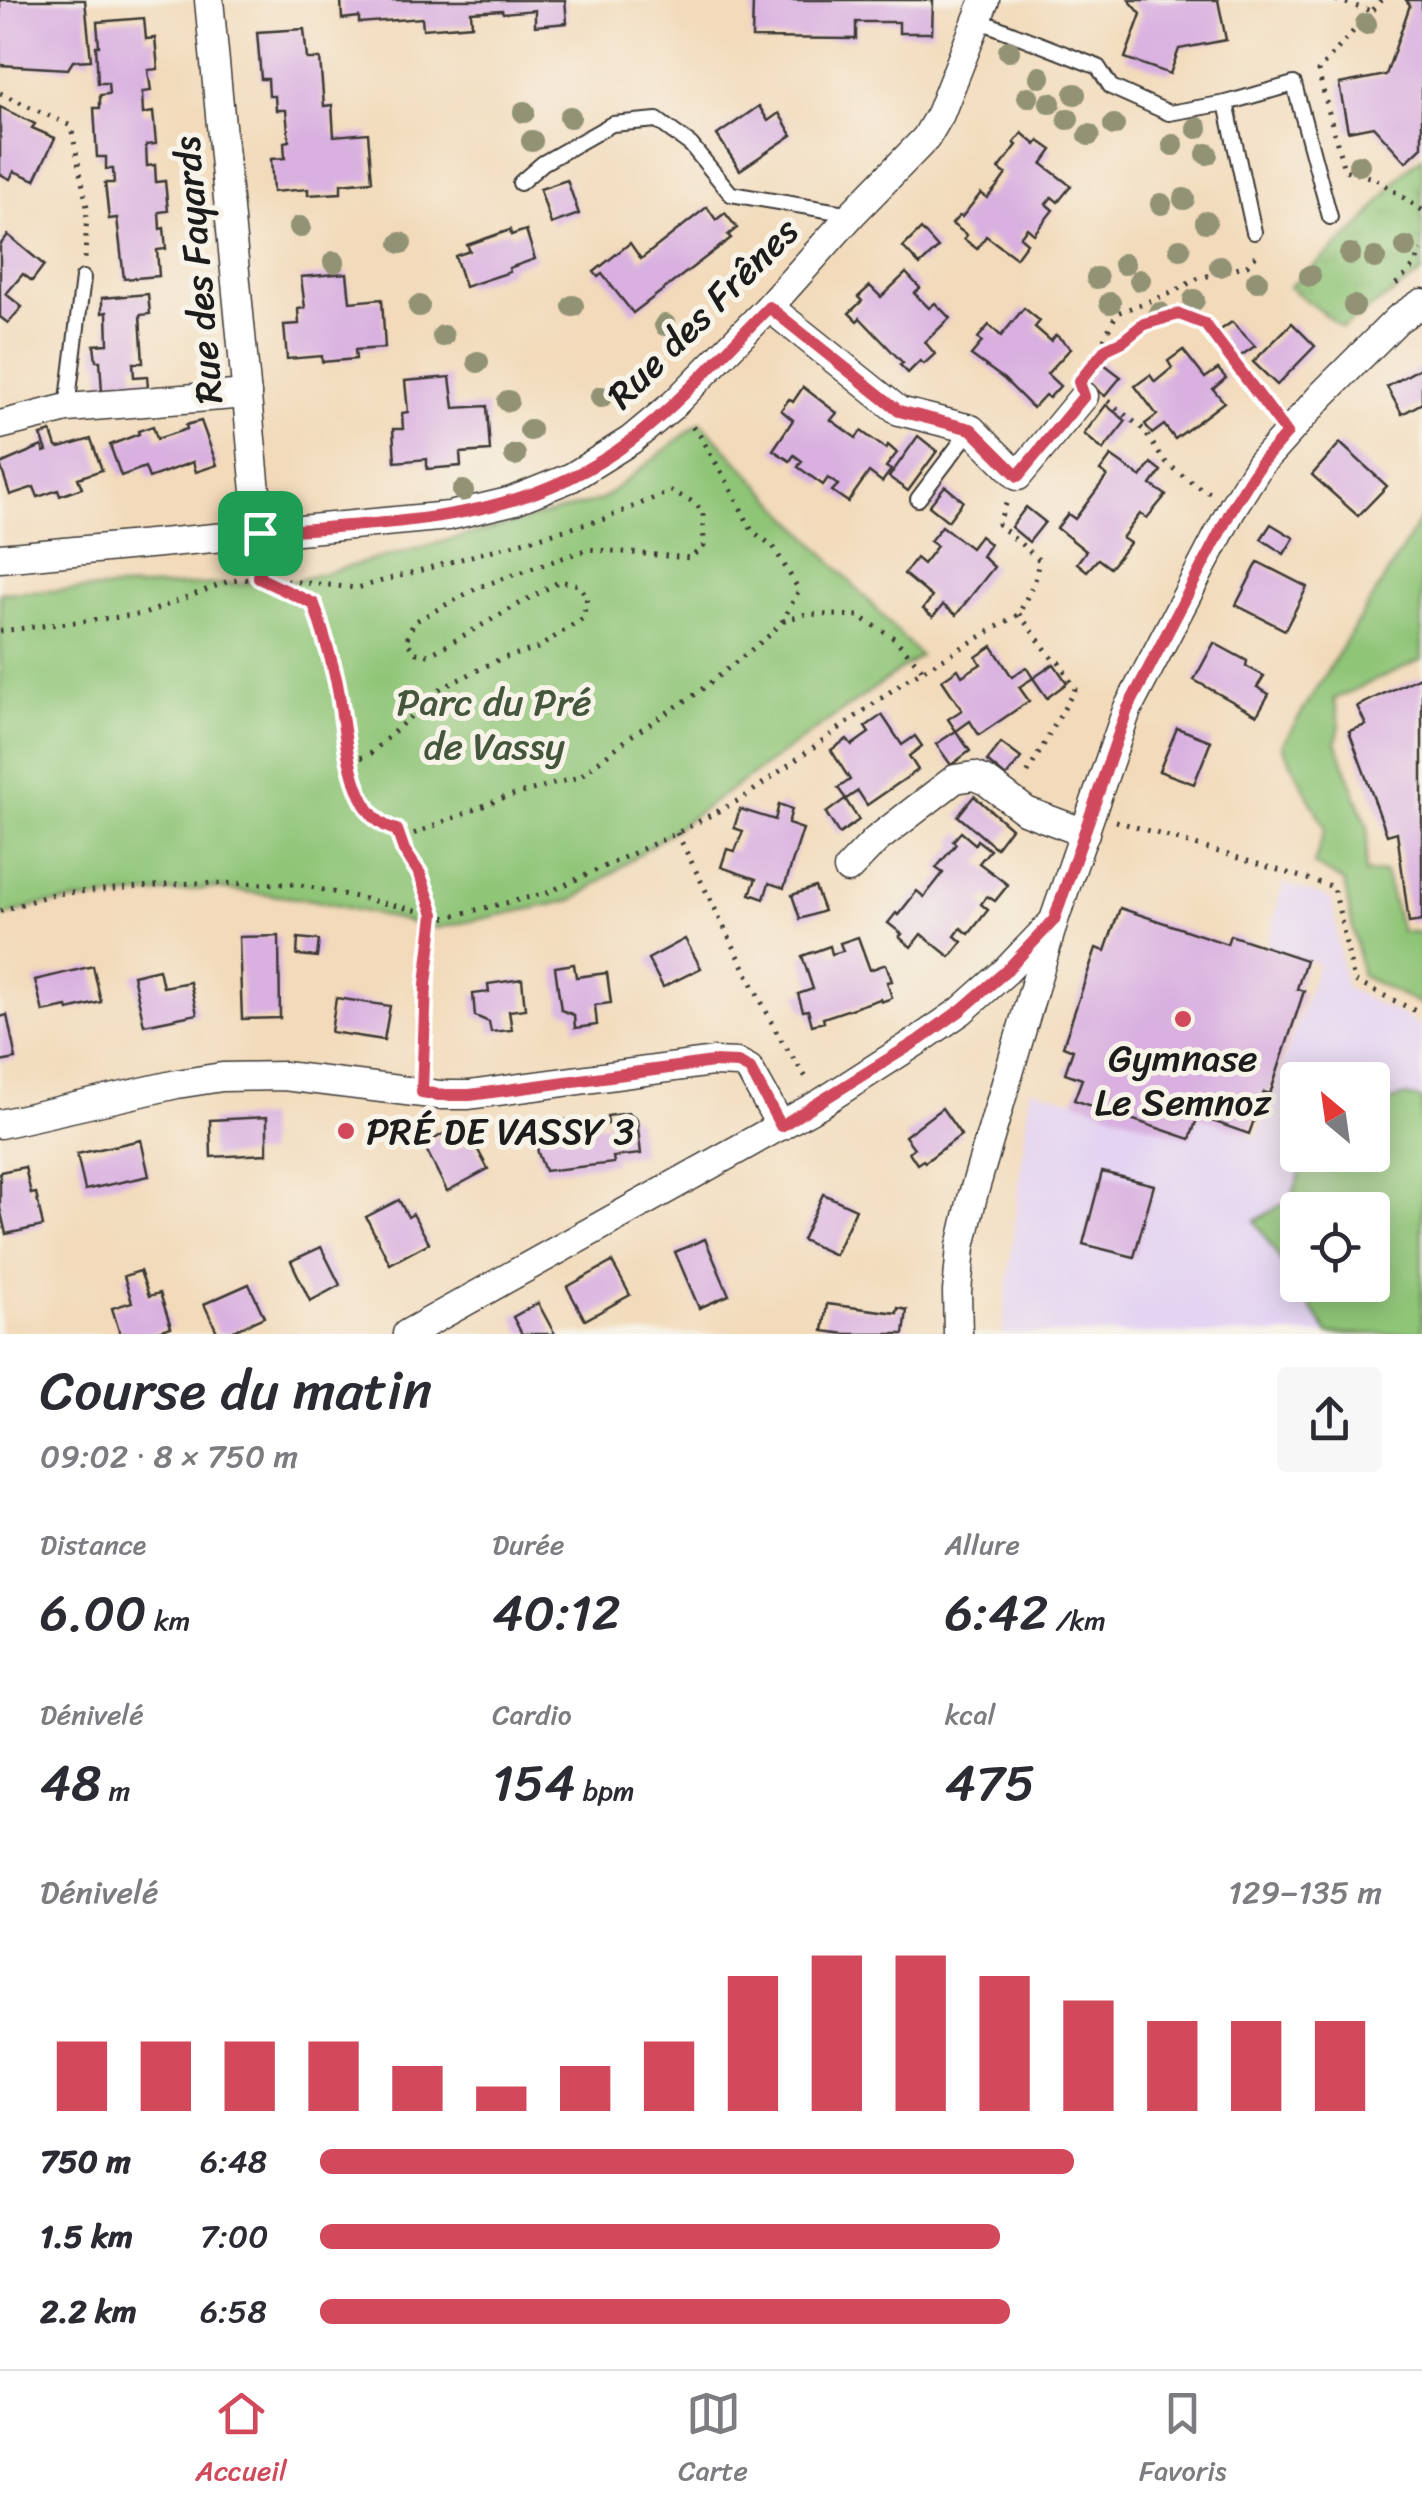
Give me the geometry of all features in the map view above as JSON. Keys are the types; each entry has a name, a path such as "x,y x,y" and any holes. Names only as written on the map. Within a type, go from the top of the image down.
{"street":[{"name":"Rue des Fayards","path":"209,0 260,533"},
{"name":"Rue des Frênes","path":"0,558 449,516 512,501 603,460 673,405 926,138 940,114 981,10"},
{"path":"958,1334 962,1247 974,1195 1054,920 1127,710 1234,505 1260,464 1398,319 1422,303"},
{"path":"769,307 899,411 971,429 1018,476 1084,396"},
{"path":"0,425 67,408 247,394"},
{"path":"848,869 876,840 956,779 974,776 986,780 1026,810 1085,832"},
{"path":"406,1334 822,1102 961,1010 1006,971 1054,920"},
{"path":"0,1124 222,1076 284,1076 439,1095 470,1095 713,1062 738,1063 750,1069 781,1126"}],"lane":[{"path":"981,10 1098,67 1111,87 1169,113 1226,103 1294,84 1330,217"},
{"path":"1226,103 1254,232"},
{"path":"520,182 544,163 612,124 656,120 691,145 731,194 852,214"},
{"path":"67,408 83,278"},
{"path":"918,499 971,429"}],"path":[{"path":"1336,0 1372,11"},
{"path":"1381,0 1318,71 1344,170 1376,179 1422,210"},
{"path":"0,93 70,126 86,208 83,278"},
{"path":"1106,349 1103,341 1117,313 1169,294 1196,278 1247,264 1266,245"},
{"path":"1196,486 1164,461 1143,429 1107,400 1084,396 1079,382 1106,349 1144,324 1179,314 1205,324 1287,433"},
{"path":"259,578 314,604 336,682 353,776 366,808 386,828 412,834 503,798 579,777 631,736 696,694 771,634 800,590 773,546 752,531 700,436 673,405"},
{"path":"0,911 52,894 208,883 296,884 442,918 547,894 743,798 923,670 1019,614 1035,580 1039,560 998,524 1018,476"},
{"path":"0,632 144,614 230,581 259,578 357,588 604,518 670,491 691,500 703,511 704,546 690,558 588,550 479,587 414,622 406,642 416,653 429,655 560,581 580,585 587,597 583,618 538,648 500,659 440,689 369,755 350,762"},
{"path":"259,578 260,533"},
{"path":"782,622 806,614 859,616 894,638 923,670"},
{"path":"1012,800 1075,689 1058,660 1053,659 1019,614"},
{"path":"1094,805 1108,818 1334,887 1354,981 1422,1014"},
{"path":"397,830 404,850 420,874 434,914 426,984 422,1092"},
{"path":"677,833 778,1035 822,1102"}],"shaded area":[{"path":"1283,883 1332,899 1345,987 1422,1026 1422,1334 1002,1334 1030,1088 1189,1138 1198,1116 1257,1137 1280,1072 1280,1172 1390,1172 1390,1062 1283,1062 1318,964 1267,947"}],"green space":[{"path":"1422,157 1422,273 1342,328 1289,287 1360,227 1404,172"},
{"name":"Parc du Pré de Vassy","path":"701,422 920,656 574,900 437,928 312,900 212,888 37,905 0,918 0,593 294,581 601,500"},
{"path":"1422,517 1422,659 1334,699 1340,726 1336,742 1368,828 1365,873 1385,872 1401,931 1422,933 1422,1005 1362,976 1344,882 1314,865 1325,828 1282,745"},
{"path":"1406,1096 1422,1099 1422,1334 1328,1334 1307,1302 1390,1302 1390,1192 1294,1192 1301,1172 1390,1172 1390,1101"},
{"path":"1280,1206 1280,1260 1255,1221"}],"building":[{"path":"0,0 85,0 91,60 73,61 68,69 0,65"},
{"path":"341,0 565,0 567,23 535,26 535,10 502,10 471,12 472,25 423,29 422,18 359,23 359,17 342,19"},
{"path":"753,0 933,0 932,33 899,33 899,22 856,22 856,39 752,38"},
{"path":"1129,0 1218,0 1226,40 1179,49 1170,74 1125,58 1141,14"},
{"path":"1406,0 1422,0 1422,147 1406,162 1373,126 1348,131 1339,84 1386,75 1410,5"},
{"path":"144,18 146,39 155,38 158,69 148,70 151,91 142,92 143,114 153,112 156,144 146,145 147,166 155,165 156,182 165,181 168,211 159,212 166,249 157,250 159,276 124,279 117,218 109,219 105,183 114,183 113,169 106,169 106,157 97,157 94,108 100,108 100,95 109,94 108,83 98,83 97,22"},
{"path":"304,29 307,59 320,59 324,106 332,105 334,136 368,133 372,181 341,184 341,193 308,195 308,189 273,192 271,159 285,158 284,142 289,141 286,110 276,110 275,96 269,96 268,79 261,79 257,32"},
{"path":"759,106 768,121 779,113 792,135 740,170 717,135"},
{"path":"0,107 55,138 35,180 14,171 10,179 0,174"},
{"path":"1022,133 1036,145 1039,141 1052,150 1042,164 1071,186 1058,202 1052,197 1046,204 1053,210 1034,234 1027,228 1020,237 1027,243 1016,258 986,236 977,249 952,224 981,193 987,198 999,184 1006,174 999,169"},
{"path":"567,180 579,214 551,224 540,189"},
{"path":"707,207 716,220 725,213 737,228 728,235 731,238 633,313 602,274 598,277 594,272 630,243 641,259"},
{"path":"921,229 938,248 920,265 903,247"},
{"path":"510,230 511,235 526,230 535,259 465,287 455,256 470,251 467,245"},
{"path":"8,235 44,265 32,281 23,274 6,294 22,307 8,323 0,317 0,245"},
{"path":"347,273 350,302 382,299 385,348 355,350 356,359 287,359 284,325 299,324 298,309 305,308 301,277"},
{"path":"906,273 920,288 914,293 929,308 935,303 950,318 925,342 935,354 908,373 860,318 857,321 849,313 870,286 881,297"},
{"path":"148,294 150,314 140,315 143,363 133,363 134,377 147,376 148,388 102,392 100,361 96,361 94,345 108,344 107,312 102,313 102,298"},
{"path":"1024,308 1040,321 1035,327 1051,341 1056,335 1071,348 1047,374 1060,386 1033,408 1004,379 971,355 989,325 1001,336"},
{"path":"1232,322 1255,346 1236,359 1219,331"},
{"path":"1292,323 1315,346 1277,385 1253,362"},
{"path":"1183,350 1205,378 1218,369 1226,378 1213,389 1224,402 1175,439 1164,425 1152,434 1145,424 1157,415 1135,386 1150,375 1155,382 1172,368 1168,361"},
{"path":"1100,361 1121,377 1105,396 1085,381"},
{"path":"1422,367 1422,403 1402,414 1387,387"},
{"path":"450,377 454,408 487,406 490,451 460,453 461,466 427,469 427,459 395,462 393,429 403,429 402,413 408,412 405,381"},
{"path":"803,387 837,413 831,420 856,438 861,431 897,453 886,467 891,470 882,482 869,472 848,502 832,491 838,485 828,478 823,485 798,467 802,461 794,455 790,461 773,450 793,420 781,410 789,399 793,402"},
{"path":"1106,405 1126,421 1103,450 1084,434"},
{"path":"201,421 217,465 196,472 193,462 149,478 145,467 121,476 110,445 153,426 157,439"},
{"path":"51,432 60,448 91,439 102,470 78,478 82,488 60,496 58,490 38,497 34,487 10,495 0,464 42,446 47,451 41,435"},
{"path":"918,436 937,451 908,491 889,477"},
{"path":"1340,443 1387,486 1358,516 1312,475"},
{"path":"1111,456 1141,477 1151,463 1161,471 1151,485 1166,495 1147,518 1140,514 1122,538 1130,543 1110,568 1098,559 1087,571 1077,563 1086,551 1057,528 1068,514 1075,519 1107,476 1100,471"},
{"path":"945,486 963,501 948,521 929,506"},
{"path":"1026,507 1045,522 1029,542 1011,527"},
{"path":"1271,524 1294,538 1284,554 1261,539"},
{"path":"942,526 971,548 980,536 990,544 982,556 994,567 956,615 943,605 933,617 923,609 932,597 904,574 916,558 923,564 937,546 930,541"},
{"path":"1258,562 1307,587 1285,630 1236,605"},
{"path":"1214,643 1247,661 1246,666 1264,676 1257,687 1269,694 1257,715 1194,680"},
{"path":"992,646 1012,677 1026,667 1033,678 1019,687 1029,701 979,735 970,721 956,731 948,719 962,710 942,680 958,669 962,676 981,664 976,657"},
{"path":"1054,664 1067,683 1047,698 1033,678"},
{"path":"1422,676 1422,921 1409,923 1397,832 1387,835 1349,731 1366,725 1357,706"},
{"path":"882,715 902,745 915,736 922,746 909,756 918,770 867,805 858,791 846,799 838,788 850,780 831,750 847,739 852,745 869,733 865,727"},
{"path":"1177,728 1211,741 1194,784 1159,771"},
{"path":"956,731 970,751 951,765 936,744"},
{"path":"1001,743 1021,758 1006,777 987,761"},
{"path":"974,796 1011,828 996,848 958,816"},
{"path":"845,799 859,820 839,834 826,813"},
{"path":"779,804 792,809 788,824 803,829 784,888 769,883 764,899 750,894 756,879 721,867 727,849 735,851 743,831 734,828 740,809 775,820"},
{"path":"961,832 990,850 979,863 1008,885 995,901 987,896 981,904 988,910 969,934 961,928 955,936 962,942 950,957 921,934 911,947 888,923 917,891 924,897 943,873 936,868"},
{"path":"815,887 824,911 800,919 792,895"},
{"name":"Gymnase Le Semnoz","path":"1120,908 1227,944 1230,935 1306,960 1297,989 1304,991 1270,1094 1264,1092 1249,1134 1198,1116 1190,1139 1074,1100 1082,1079 1065,1073 1073,1050 1063,1046 1096,948 1105,951"},
{"path":"279,936 280,1018 242,1019 239,937"},
{"path":"858,937 870,970 886,964 892,998 823,1018 824,1022 812,1025 798,994 813,989 802,956 830,946 832,954 843,951 840,943"},
{"path":"298,938 319,940 317,957 297,955"},
{"path":"685,939 701,968 663,987 648,959"},
{"path":"574,964 576,977 607,973 611,1003 595,1005 597,1025 575,1028 574,1015 561,1010 555,967"},
{"path":"93,966 101,1002 43,1012 35,980"},
{"path":"159,969 163,987 190,982 197,1014 144,1025 133,975"},
{"path":"522,979 525,1009 509,1011 512,1030 491,1032 489,1022 475,1016 473,994 489,992 488,984"},
{"path":"336,998 390,1006 384,1040 331,1032"},
{"path":"7,1015 16,1059 0,1062 0,1017"},
{"path":"942,1108 961,1135 917,1164 909,1152 914,1148 905,1136"},
{"path":"628,1113 637,1120 641,1154 613,1157 614,1163 545,1171 534,1124 566,1120 567,1129 608,1124 607,1116"},
{"path":"267,1117 267,1154 211,1157 210,1120"},
{"path":"443,1134 451,1150 472,1139 488,1169 447,1191 424,1145"},
{"path":"141,1140 149,1176 85,1190 77,1154"},
{"path":"25,1167 43,1226 6,1234 0,1208 0,1172"},
{"path":"1102,1172 1154,1185 1134,1257 1083,1244"},
{"path":"823,1194 856,1209 835,1255 802,1240"},
{"path":"399,1200 408,1217 413,1214 429,1243 390,1264 366,1217"},
{"path":"705,1239 729,1295 699,1308 675,1252"},
{"path":"321,1247 340,1285 310,1301 291,1261"},
{"path":"612,1262 630,1295 585,1320 567,1287"},
{"path":"140,1271 149,1296 160,1293 171,1327 149,1334 120,1334 112,1308 132,1302 124,1276"},
{"path":"249,1284 264,1317 227,1334 218,1334 204,1304"},
{"path":"538,1303 555,1334 522,1334 513,1317"},
{"path":"827,1304 897,1313 898,1308 907,1310 904,1334 823,1331"}],"place":[{"name":"Gymnase Le Semnoz","path":"1183,1019"},
{"name":"PRÉ DE VASSY 3","path":"346,1131"}],"route":[{"path":"769,307 899,411 971,429 1018,476 1084,396 1079,382 1106,349 1144,324 1179,314 1205,324 1287,433 1260,464 1234,505 1127,710 1054,920 1006,971 961,1010 781,1126 750,1069 738,1063 713,1062 470,1095 422,1092 426,984 434,914 420,874 404,850 397,830 386,828 366,808 353,776 336,682 314,604 259,578 260,533 449,516 512,501 572,477 603,460 673,405 769,307"}]}
